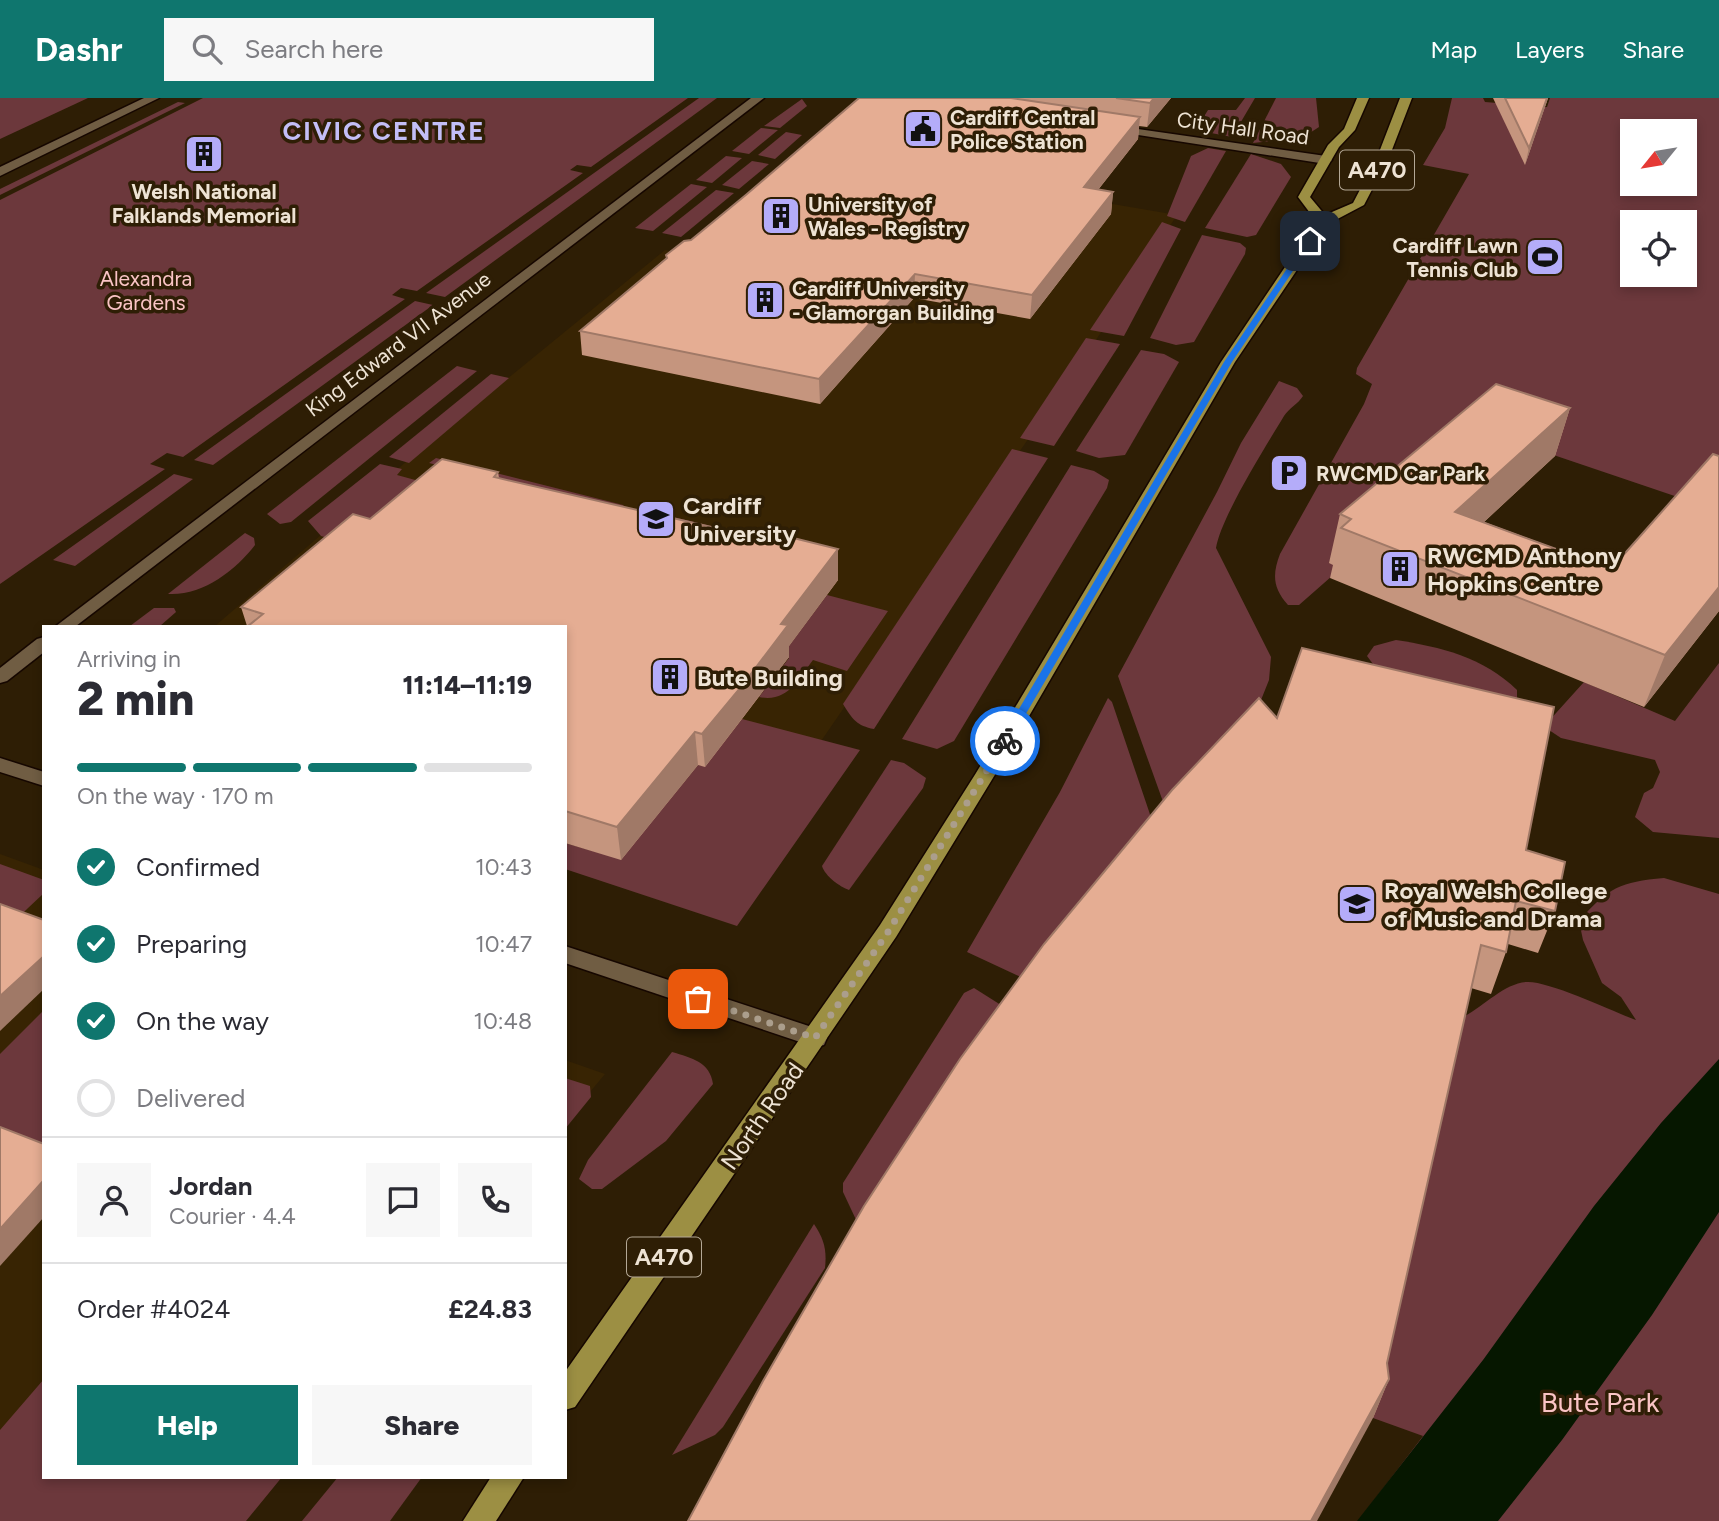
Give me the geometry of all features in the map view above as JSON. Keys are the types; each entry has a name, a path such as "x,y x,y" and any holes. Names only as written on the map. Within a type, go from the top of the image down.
{"main road":[{"name":"A470","path":"1363,98 1349,130 1334,145 1304,197 1324,221 1358,205 1384,155 1406,98"},
{"name":"North Road","path":"567,1394 888,932 986,773 1228,362 1324,221"},
{"path":"478,1521 508,1479"}],"street":[{"path":"0,172 153,98"},
{"name":"King Edward VII Avenue","path":"66,625 758,98"},
{"name":"City Hall Road","path":"1096,126 1326,160"},
{"path":"0,677 42,645"},
{"path":"0,765 42,778"},
{"path":"567,955 815,1038"}],"shaded area":[{"name":"Cardiff University","path":"943,175 1177,215 1096,340 706,909 567,864 567,625 216,625 414,455 665,250 838,282"},
{"path":"0,854 42,869 42,1479 0,1521"},
{"name":"Bute Park","path":"1719,1059 1719,1212 1652,1315 1562,1440 1498,1521 1357,1521 1483,1360 1594,1206 1661,1123"},
{"path":"567,1061 605,1074 567,1120"}],"green space":[{"path":"0,98 88,98 0,139"},
{"name":"Alexandra Gardens","path":"203,98 688,98 591,167 577,165 570,170 583,173 417,291 401,288 392,295 405,299 183,457 167,453 150,464 165,469 0,584 0,200"},
{"path":"699,98 717,98 445,297 426,293"},
{"path":"1245,98 1255,98 1232,137 1211,133 1205,129 1206,124 1200,123 1208,110 1236,110"},
{"path":"1276,98 1316,98 1319,127 1302,138 1253,143"},
{"path":"1452,98 1483,98 1485,102 1547,107 1550,98 1719,98 1719,511 1483,431 1340,569 1299,605 1288,605 1279,593 1275,581 1277,562 1364,404 1372,384 1356,374 1357,368 1469,174 1423,165 1445,128"},
{"path":"802,99 807,106 780,128 764,126"},
{"path":"178,102 185,103 0,195 0,189"},
{"path":"761,128 778,130 749,154 732,151"},
{"path":"786,132 802,135 775,159 758,155"},
{"path":"1208,148 1226,151 1185,222 1167,216 1191,156"},
{"path":"1251,154 1281,164 1291,177 1256,235 1247,237 1205,228"},
{"path":"726,156 742,158 712,183 696,180"},
{"path":"752,161 769,164 739,189 722,185"},
{"path":"691,184 707,187 653,231 635,228"},
{"path":"716,190 734,193 681,237 662,233"},
{"path":"1162,222 1181,229 1124,336 1090,330"},
{"path":"1202,235 1240,243 1246,248 1245,254 1194,342 1176,345 1150,338"},
{"path":"415,301 433,305 213,465 194,460"},
{"path":"1086,338 1120,344 1054,446 1020,438"},
{"path":"1141,350 1164,354 1179,362 1125,455 1099,458 1076,451"},
{"path":"457,366 477,371 291,522 280,524 267,514"},
{"path":"491,374 509,378 409,463 389,457"},
{"path":"1279,381 1297,388 1303,396 1284,416 1256,463 1226,519 1216,548 1271,657 1269,680 1249,730 1171,824 1118,676 1241,443"},
{"path":"1012,449 1048,458 874,729 859,724 843,704"},
{"path":"436,458 623,505 626,509 658,518 669,516 736,532 731,538 429,463"},
{"path":"380,464 402,469 397,475 448,489 350,545 321,536 308,521"},
{"path":"1071,465 1094,471 1109,480 1107,488 954,741 937,749 902,739"},
{"path":"174,474 193,479 75,566 53,560"},
{"path":"245,533 254,538 255,545 228,572 193,591 168,594"},
{"path":"827,595 888,611 847,671 813,660 797,682 784,693 777,697 759,697 789,658 782,655"},
{"path":"154,608 174,608 176,612 161,625 131,625"},
{"path":"1396,640 1445,650 1490,669 1517,690 1517,703 1379,672 1367,656 1374,646"},
{"path":"1719,663 1719,838 1653,832 1635,817 1644,793 1653,788 1660,772 1655,760 1561,738 1546,728 1547,723 1584,682 1675,721"},
{"path":"1108,698 1112,702 1158,838 1040,986 967,952 1060,792"},
{"path":"742,719 860,750 737,926 567,870 567,844 621,859 698,765 705,766"},
{"path":"891,760 904,763 926,778 923,788 849,890 833,881 822,866"},
{"path":"0,864 42,879 42,895 9,926 0,923"},
{"path":"1664,878 1719,894 1719,1521 1358,1521 1423,1436 1373,1418 1465,1016 1511,986 1527,982 1565,991 1636,1020 1621,997 1602,983 1583,940 1579,921 1616,888"},
{"path":"974,988 1012,1012 858,1224 843,1192 843,1183 964,993"},
{"path":"42,1012 42,1160 0,1145 0,1054"},
{"path":"672,1052 699,1062 708,1071 713,1084 666,1141 602,1189 592,1189 579,1179 588,1160"},
{"path":"567,1079 590,1086 591,1097 567,1127"},
{"path":"814,1224 824,1245 825,1268 723,1427 715,1435 672,1455"},
{"path":"42,1381 42,1479 280,1479 246,1521 0,1521 0,1430"},
{"path":"336,1479 421,1479 390,1521 302,1521"}],"building":[{"path":"859,98 1011,98 1140,117 1084,187 1113,192 1032,295 915,274 819,379 580,331 667,258 666,255 684,241 691,240"},
{"path":"1116,98 1154,98 1150,103"},
{"path":"1505,98 1547,98 1529,148"},
{"path":"1496,384 1570,408 1455,512 1611,569 1713,454 1719,456 1719,587 1665,655 1341,528 1351,519 1340,514"},
{"name":"Bute Building","path":"442,459 498,472 494,477 768,540 773,533 838,549 781,624 788,625 741,687 702,734 695,732 617,827 567,812 567,625 249,625 263,614 241,607 353,514 370,519"},
{"path":"1302,648 1554,707 1526,850 1565,862 1555,911 1516,901 1506,952 1481,945 1387,1363 1389,1379 1311,1521 688,1521 763,1381 864,1206 960,1059 1044,944 1172,790 1259,698 1277,718"},
{"path":"0,904 42,919 42,958 0,996"},
{"path":"0,1127 42,1143 42,1182 0,1229"}],"way so far":[{"path":"698,999 815,1038 888,932 1005,741"}],"place":[{"name":"Cardiff Central Police Station","path":"923,129"},
{"name":"Welsh National Falklands Memorial","path":"204,154"},
{"name":"University of Wales - Registry","path":"781,216"},
{"name":"Cardiff Lawn Tennis Club","path":"1545,257"},
{"name":"Cardiff University - Glamorgan Building","path":"765,300"},
{"name":"RWCMD Car Park","path":"1289,473"},
{"name":"Cardiff University","path":"656,519"},
{"name":"RWCMD Anthony Hopkins Centre","path":"1400,569"},
{"name":"Bute Building","path":"670,677"},
{"name":"Royal Welsh College of Music and Drama","path":"1357,904"}],"district":[{"name":"CIVIC CENTRE","path":"384,131"}],"route":[{"path":"1005,741 1228,362 1310,241"}]}
